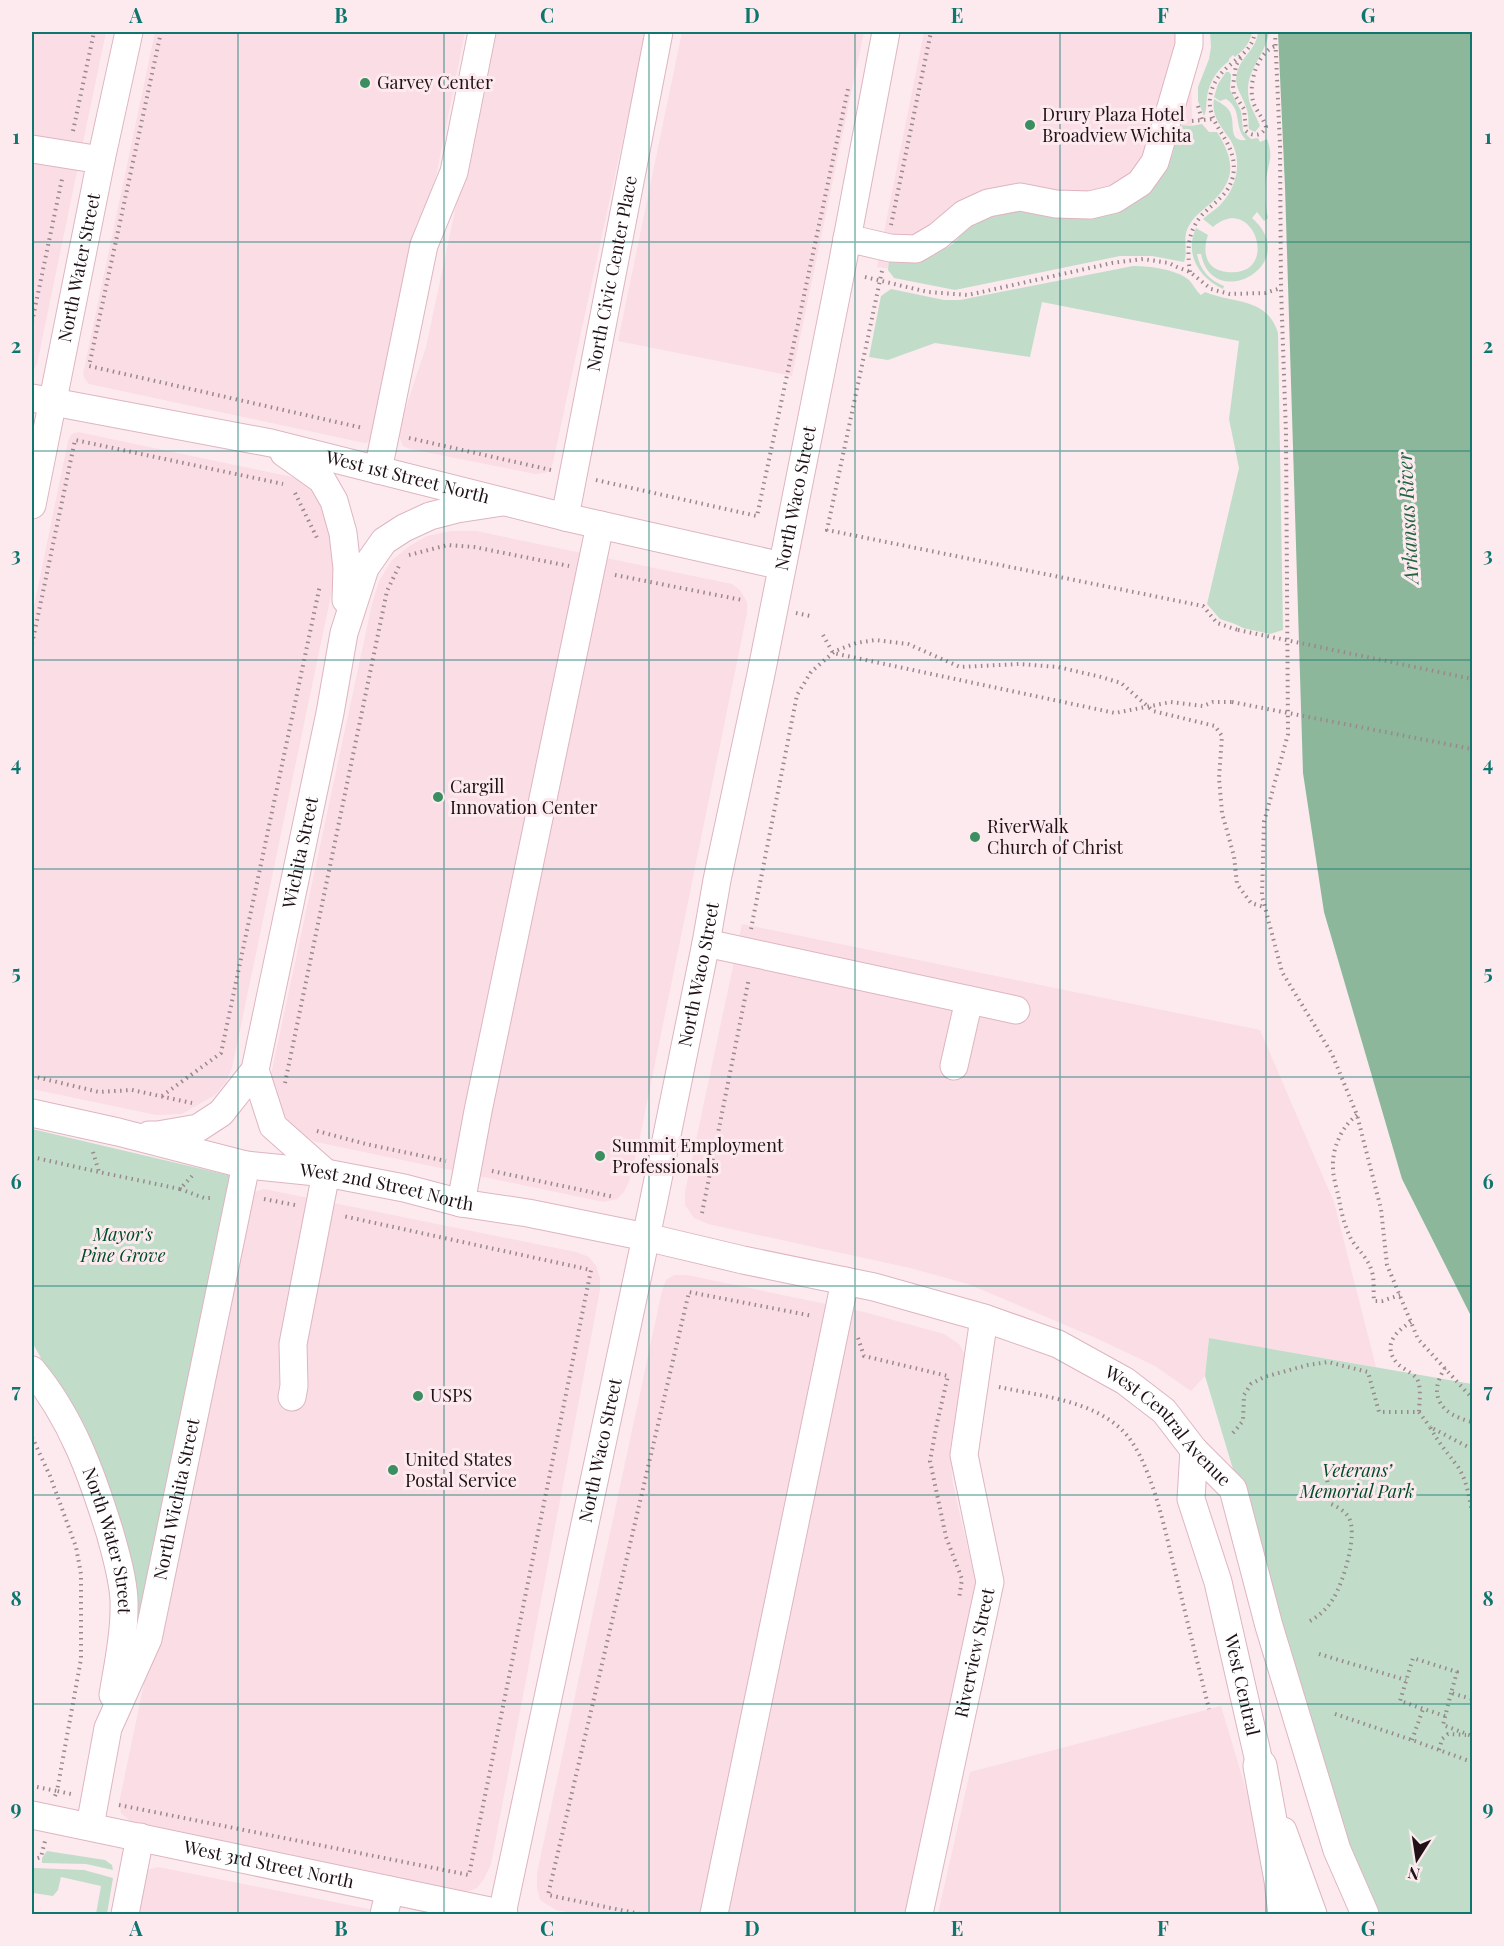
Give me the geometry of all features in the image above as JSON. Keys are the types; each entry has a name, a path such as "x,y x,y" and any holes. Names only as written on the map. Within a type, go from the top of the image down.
{"main road":[{"path":"1260,1766 1281,1881 1284,1914"}],"street":[{"name":"North Water Street","path":"32,505 42,400 101,160 129,32"},
{"path":"378,470 424,245 454,172 482,32"},
{"name":"North Civic Center Place","path":"565,517 659,32"},
{"name":"North Waco Street","path":"502,1914 646,1237 717,880 761,674 841,272 885,32"},
{"path":"847,238 887,247 916,249 938,236 964,214 988,202 1020,197 1056,204 1090,205 1115,199 1140,183 1155,162 1189,45 1188,32"},
{"path":"32,148 101,160"},
{"name":"West 1st Street North","path":"42,400 270,443 565,517 782,566"},
{"path":"270,443 322,480 334,501 332,547 347,568 344,633"},
{"path":"344,633 365,568 384,541 404,528 430,516 503,502"},
{"path":"461,1203 600,525"},
{"name":"Wichita Street","path":"255,1070 330,713 344,633"},
{"path":"706,942 1016,1010"},
{"path":"954,1066 969,1000"},
{"path":"118,1132 158,1135 198,1128 224,1109 255,1070"},
{"path":"255,1070 273,1126 326,1173 293,1344 292,1397"},
{"name":"West 2nd Street North","path":"32,1113 118,1132 246,1165 326,1173 404,1188 461,1203 528,1213 646,1237 743,1260"},
{"name":"North Wichita Street","path":"90,1826 108,1728 148,1639 246,1165"},
{"name":"West Central Avenue","path":"743,1260 873,1287 984,1318 1058,1344 1125,1381 1164,1412 1194,1450 1233,1489 1269,1626 1337,1850 1365,1914"},
{"path":"714,1914 845,1281"},
{"name":"Riverview Street","path":"919,1914 990,1582 964,1455 984,1318"},
{"name":"North Water Street","path":"32,1370 56,1402 79,1445 99,1496 116,1555 124,1598 123,1628 108,1728"},
{"name":"West Central","path":"1194,1450 1191,1499 1218,1582 1260,1766 1313,1914"},
{"name":"West 3rd Street North","path":"41,1817 140,1837 387,1902 502,1914"},
{"path":"124,1914 140,1837"}],"path":[{"path":"161,32 89,366 757,516 850,78"},
{"path":"931,32 827,530 1203,606 1217,623 1238,630 1473,679"},
{"path":"1190,272 1188,259 1190,233 1202,215 1224,195 1233,174 1234,161 1231,148 1213,119 1209,102 1211,92 1219,75 1251,46 1255,32"},
{"path":"1275,32 1280,146 1281,288 1286,434 1288,734 1264,822 1262,896 1282,972 1332,1054 1357,1115 1381,1209 1387,1265 1418,1339 1473,1398"},
{"path":"1245,52 1236,65 1233,86 1234,94 1244,109 1246,131 1253,135 1264,132 1266,127 1253,102 1252,78 1269,48 1276,46"},
{"path":"841,272 928,292 968,295 1143,259 1169,263 1190,272 1211,289 1230,294 1265,293 1281,288"},
{"path":"32,644 75,440 292,486 317,540 332,547"},
{"path":"317,540 332,547"},
{"path":"285,1084 387,591 404,557 448,545 474,547 742,600"},
{"path":"162,1096 221,1053 322,574"},
{"path":"796,613 810,616"},
{"path":"823,635 832,653"},
{"path":"702,1213 754,953 751,925 796,696 811,672 832,653 856,643 875,640 908,644 960,667 1019,664 1058,667 1101,676 1121,683 1153,711 1215,726 1222,736 1219,778 1222,813 1234,856 1237,884 1251,903 1265,907"},
{"path":"832,653 1115,713 1172,702 1203,706 1214,702 1233,702 1473,749"},
{"path":"32,1076 99,1092 132,1090 224,1109"},
{"path":"1357,1115 1342,1131 1335,1148 1332,1168 1341,1211 1351,1239 1372,1270 1374,1301 1400,1295"},
{"path":"314,1130 366,1144 614,1197"},
{"path":"32,1157 99,1172"},
{"path":"32,1786 469,1875 591,1270 258,1197 204,1198 180,1189"},
{"path":"640,1914 549,1895 689,1292 854,1324 864,1356 1085,1406 1124,1431 1140,1456 1157,1499 1209,1709"},
{"path":"1411,1322 1396,1331 1391,1353 1396,1362 1416,1378 1419,1387 1419,1412 1438,1443 1458,1467 1468,1487 1473,1513"},
{"path":"1233,1433 1243,1421 1244,1395 1251,1384 1264,1377 1328,1362 1368,1372 1379,1412 1419,1412"},
{"path":"1444,1368 1438,1378 1437,1400 1446,1410 1473,1422"},
{"path":"948,1376 936,1423 930,1461 946,1537 962,1579 958,1602"},
{"path":"1430,1427 1473,1449"},
{"path":"32,1437 50,1476 76,1546 81,1574 81,1659 57,1791 41,1817 41,1857 32,1860"},
{"path":"1310,1621 1321,1614 1338,1589 1352,1535 1348,1515 1331,1504 1325,1467"},
{"path":"1320,1654 1406,1680"},
{"path":"1445,1716 1400,1701 1413,1658 1458,1672 1443,1725 1473,1736"},
{"path":"1451,1693 1473,1700"},
{"path":"1412,1740 1423,1709"},
{"path":"1335,1714 1473,1762"},
{"path":"1439,1750 1442,1740 1448,1734 1473,1736"}],"shaded area":[{"path":"32,32 106,32 37,364 32,372"},
{"path":"155,32 465,32 436,176 413,233 372,436 369,441 365,443 355,441 89,384 85,379 83,374"},
{"path":"493,32 646,32 553,462 550,471 535,474 410,449 403,446 399,437 400,425 426,347"},
{"path":"682,32 864,32 792,376 618,341"},
{"path":"924,32 1190,32 1193,154 1159,215 915,272 877,267"},
{"path":"78,432 292,477 312,487 328,519 335,572 331,595 232,1068 226,1082 215,1095 182,1114 156,1115 32,1089 32,616 68,441 72,434"},
{"path":"451,531 476,531 732,584 740,590 747,602 747,613 639,1142 629,1182 617,1199 604,1202 316,1142 291,1126 277,1103 270,1079 372,604 379,581 392,560 408,547 427,536"},
{"path":"742,924 1260,1030 1334,1202 1376,1367 1209,1338 1205,1376 1191,1391 1155,1366 1096,1338 968,1284 910,1268 708,1224 694,1218 685,1205 685,1192"},
{"path":"264,1189 576,1252 589,1257 596,1266 600,1278 600,1290 491,1864 477,1888 466,1892 130,1821 121,1813 119,1803 245,1202 248,1194"},
{"path":"674,1275 687,1275 864,1312 944,1334 959,1344 966,1357 966,1372 950,1448 953,1484 977,1589 908,1914 577,1914 556,1910 540,1900 537,1873 662,1291 666,1280"},
{"path":"1221,1706 1261,1848 1273,1914 938,1914 970,1772"},
{"path":"158,1867 394,1914 135,1914 147,1870"}],"green space":[{"path":"1210,32 1252,32 1244,49 1235,57 1233,55 1214,77 1208,92 1204,116 1198,101 1198,87 1209,59"},
{"path":"1258,32 1269,32 1249,81 1249,100 1260,126 1255,132 1249,129 1248,112 1236,78 1240,65 1253,46"},
{"path":"1226,72 1231,75 1230,90 1241,111 1243,131 1251,139 1258,138 1260,142 1267,139 1270,155 1265,190 1268,218 1264,221 1257,212 1252,218 1265,235 1268,251 1262,265 1250,276 1236,281 1221,280 1209,272 1201,254 1197,254 1206,274 1224,286 1223,289 1207,278 1196,264 1192,247 1196,228 1208,235 1205,248 1207,259 1214,268 1220,271 1244,270 1254,262 1258,251 1256,238 1250,227 1240,220 1228,219 1213,227 1203,219 1227,197 1237,172 1236,154 1215,115 1214,99 1230,112 1236,138 1246,140 1242,135 1231,103 1226,99 1220,101 1214,97 1218,84"},
{"path":"1202,124 1209,132 1217,132 1223,142 1229,160 1229,177 1220,193 1189,225 1184,262 1152,256 1120,256 955,290 894,278 888,270 889,262 912,263 925,260 953,244 967,228 976,222 1009,209 1078,218 1096,217 1151,189 1161,177 1173,153 1178,125"},
{"path":"1133,266 1170,271 1184,276 1201,295 1205,292 1258,307 1273,321 1278,333 1283,630 1270,634 1243,628 1220,619 1207,604 1239,468 1229,419 1239,341 1042,302 1030,357 935,343 888,360 869,357 881,296 891,289 944,300 960,300"},
{"name":"Mayor's Pine Grove","path":"32,1129 232,1176 141,1653 102,1467 32,1342"},
{"name":"Veterans’ Memorial Park","path":"1209,1338 1472,1384 1472,1914 1377,1914 1334,1805 1205,1376"},
{"path":"47,1851 105,1860 112,1865 113,1870 86,1864 42,1863 42,1858"},
{"path":"34,1868 84,1870 113,1878 107,1914 96,1914 101,1886 61,1877 58,1890 53,1896 33,1893"}],"water":[{"name":"Arkansas River","path":"1278,32 1472,32 1472,1318 1402,1179 1324,912 1303,773"}],"place":[{"name":"Garvey Center","path":"365,83"},
{"name":"Drury Plaza Hotel Broadview Wichita","path":"1030,125"},
{"name":"Cargill Innovation Center","path":"438,797"},
{"name":"RiverWalk Church of Christ","path":"975,837"},
{"name":"Summit Employment Professionals","path":"600,1156"},
{"name":"USPS","path":"418,1396"},
{"name":"United States Postal Service","path":"393,1470"}]}
